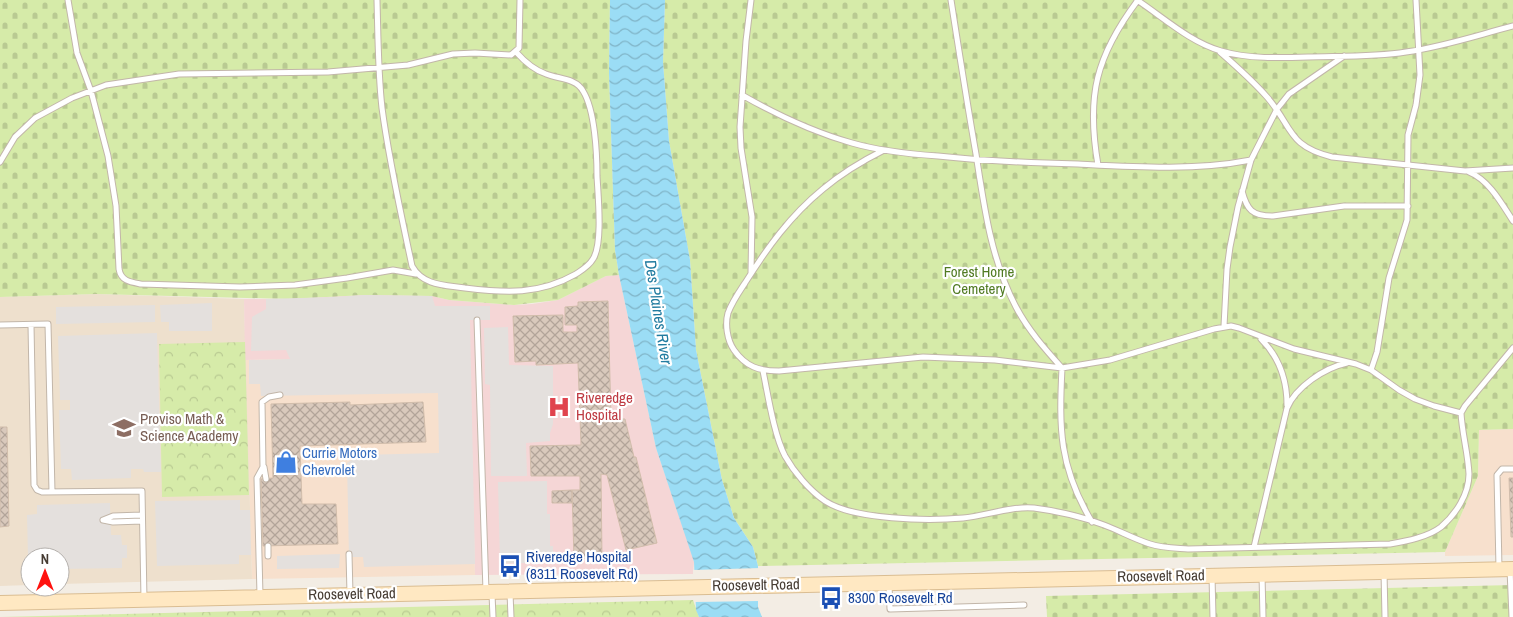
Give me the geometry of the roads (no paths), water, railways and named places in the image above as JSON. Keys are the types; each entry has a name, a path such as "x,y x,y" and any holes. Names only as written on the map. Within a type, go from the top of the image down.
{"main road":[{"name":"Roosevelt Road","path":"0,603 1507,569"}],"lane":[{"path":"68,0 77,53 91,91 108,156 116,206 119,269 120,275 125,280 141,284 240,287 295,285 393,270 416,274"},
{"path":"377,0 382,107 390,153 412,266 422,280 432,284 495,292 520,292 544,288 569,278 586,268 594,259 598,243 597,158 588,101 577,84 545,74 524,61 516,52"},
{"path":"0,162 15,137 35,118 52,108 106,85 179,74 290,73 408,65 453,54 511,55 519,48 520,0"},
{"path":"751,0 742,95 741,148 752,217 751,274"},
{"path":"951,0 989,232 1009,292 1016,307 1037,340 1062,368 1060,416 1065,458 1076,492 1092,522"},
{"path":"1098,165 1092,123 1097,79 1114,36 1138,0 1195,39 1220,51 1252,56 1344,56 1418,50 1513,26"},
{"path":"1371,370 1377,352 1386,293 1407,220 1408,135 1416,106 1420,75 1416,0"},
{"path":"1220,51 1259,88 1277,110 1295,139 1316,153 1332,157 1465,171 1513,168"},
{"path":"1224,326 1227,269 1242,190 1251,160 1277,110 1289,94 1344,56"},
{"path":"742,95 776,114 809,128 852,143 884,150 977,159 1138,167 1217,165 1251,160"},
{"path":"884,150 862,161 804,206 767,248 728,313 728,334 732,347 740,359 763,371 923,357 995,360 1062,368 1110,360 1224,326 1239,328 1294,349 1371,370 1399,390 1415,398 1434,406 1461,413"},
{"path":"1465,171 1474,174 1481,180 1498,199 1513,221"},
{"path":"1242,190 1246,206 1251,211 1263,216 1344,206 1408,206"},
{"path":"476,320 489,591 493,617"},
{"path":"0,325 48,324 52,492"},
{"path":"31,325 34,485 37,490 42,492 142,491 144,600"},
{"path":"1259,336 1281,367 1288,394 1288,408"},
{"path":"763,371 779,442 785,456 811,490 837,507 875,515 942,519 966,518 1019,508 1033,508 1092,522 1166,548 1390,544 1405,542 1440,527 1464,498 1467,488 1468,462 1461,413 1513,348"},
{"path":"1254,547 1288,408 1296,392 1326,370 1350,363"},
{"path":"266,479 263,466 262,402 269,397 280,395"},
{"path":"260,596 257,478 263,466"},
{"path":"1512,617 1497,475 1502,469 1513,469"},
{"path":"142,515 113,516 103,520 113,522 142,521"},
{"path":"268,546 268,556"},
{"path":"349,554 350,594"},
{"path":"1384,571 1385,617"},
{"path":"1262,574 1263,617"},
{"path":"1212,575 1213,617"},
{"path":"888,582 890,609 1024,605"},
{"path":"510,590 511,617"}],"water":[{"name":"Des Plaines River","path":"610,0 665,0 663,62 669,141 690,260 696,350 722,480 734,518 753,547 758,566 758,607 762,617 699,617 696,610 694,562 656,448 615,250 609,73"}],"place":[{"name":"Riveredge Hospital","path":"559,407"},
{"name":"Proviso Math & Science Academy","path":"124,428"},
{"name":"Currie Motors Chevrolet","path":"286,462"},
{"name":"Riveredge Hospital (8311 Roosevelt Rd)","path":"510,566"},
{"name":"8300 Roosevelt Rd","path":"831,598"}],"park label":[{"name":"Forest Home Cemetery","path":"979,280"}]}
